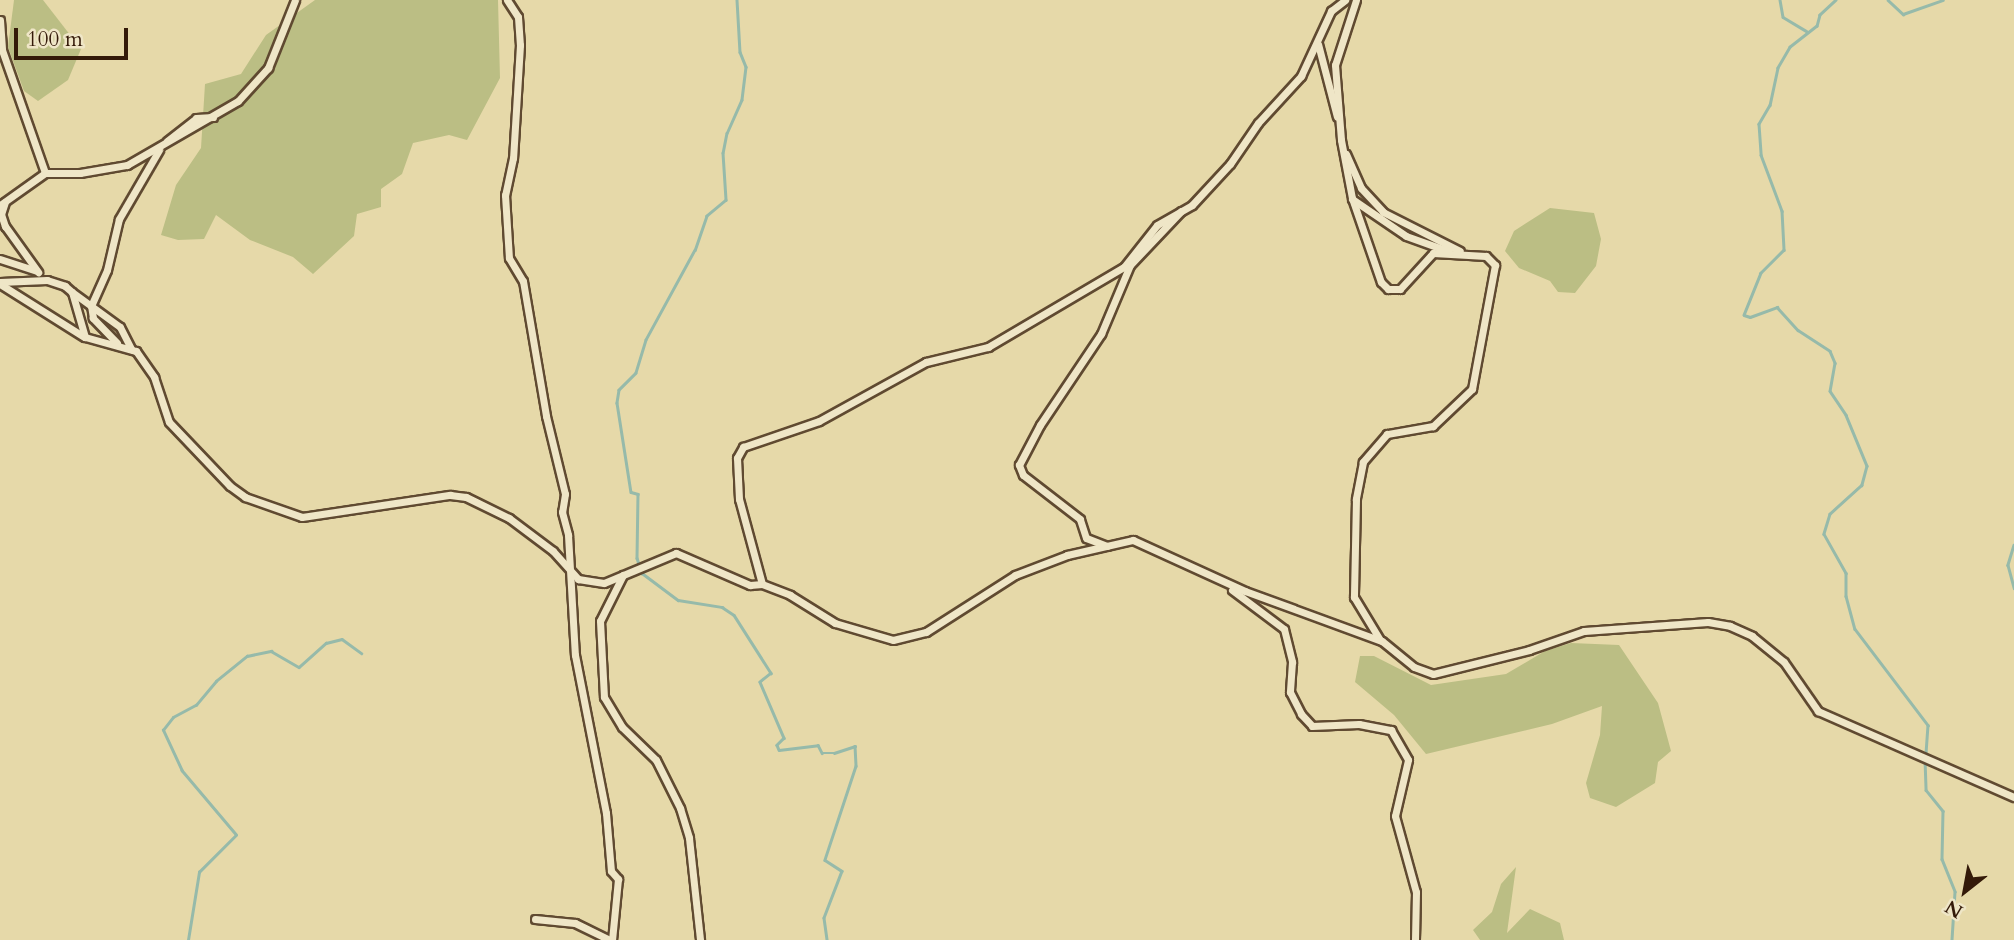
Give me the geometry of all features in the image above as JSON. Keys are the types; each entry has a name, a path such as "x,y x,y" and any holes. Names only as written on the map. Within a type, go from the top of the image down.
{"street":[{"path":"295,0 268,68 252,89 214,117 127,165 80,173 45,173 3,203 1,214 5,226 38,272 72,292 120,327 131,349 154,377 169,422 244,497 302,517 320,518 437,497 466,498 509,518 553,551 567,570 578,579 604,583 676,553 750,585 762,584 790,595 835,623 892,640 926,632 1015,575 1067,555 1133,540 1143,542 1212,575 1382,641 1414,667 1433,674 1530,650 1562,635 1708,622 1730,626 1752,636 1784,662 1818,711 2014,797"},
{"path":"507,0 518,17 520,45 513,158 505,195 509,258 523,281 545,416 565,494 562,512 568,535 567,570 573,596 575,655 606,813 611,871 618,879 611,940 575,923 535,919"},
{"path":"1110,546 1086,538 1080,519 1023,475 1019,465 1040,425 1092,350 1130,265 1230,164 1258,124 1301,76 1318,44 1335,0"},
{"path":"1331,11 1345,0"},
{"path":"1356,0 1335,65 1340,124 1352,198 1367,251 1388,289 1400,289 1412,279 1427,256 1461,252 1486,256 1495,265 1472,389 1433,426 1403,429 1375,443 1363,462 1359,479 1354,597 1382,641"},
{"path":"0,19 2,50 45,173"},
{"path":"1318,44 1340,124"},
{"path":"91,306 107,270 119,219 161,147"},
{"path":"1344,151 1361,188 1383,212 1461,252"},
{"path":"1352,198 1406,236 1452,252"},
{"path":"762,584 739,499 737,458 743,447 819,421 926,362 988,346 1124,267 1157,225 1182,210"},
{"path":"0,259 38,272"},
{"path":"0,283 47,279"},
{"path":"0,283 85,337 131,349"},
{"path":"72,292 85,337"},
{"path":"91,306 106,335 121,346"},
{"path":"624,575 600,621 604,697 622,727 656,760 680,808 689,838 700,940"},
{"path":"1212,575 1284,629 1292,662 1290,692 1300,714 1312,726 1359,724 1391,730 1408,760 1395,816 1416,892 1415,940"}],"green space":[{"path":"14,0 43,0 81,49 68,80 38,101 24,91 8,47"},
{"path":"315,0 498,0 500,78 467,140 449,135 413,143 402,174 381,189 381,207 357,214 354,236 313,274 293,257 250,240 216,215 204,239 178,240 161,235 176,185 201,148 205,84 241,74 266,35"},
{"path":"1550,208 1594,213 1601,239 1596,266 1575,293 1558,292 1550,281 1519,268 1505,251 1514,231"},
{"path":"1571,643 1619,645 1658,703 1671,751 1658,762 1655,783 1616,807 1590,798 1586,783 1600,735 1602,706 1552,724 1426,754 1394,715 1355,682 1360,656 1374,656 1431,685 1506,674 1545,651"},
{"path":"1516,867 1507,933 1530,909 1560,923 1564,940 1480,940 1473,930 1492,912 1501,884"}],"waterway":[{"path":"737,0 740,52 746,67 742,100 727,133 723,153 726,200 707,216 695,250 646,340 636,373 619,390 617,403 631,492 638,494 637,558 642,573 678,600 722,607 734,615 771,673 760,682 784,738 777,745 779,750 818,745 822,753 834,753 855,746 856,766 825,860 842,871 824,918 827,940"},
{"path":"1780,0 1783,17 1806,31"},
{"path":"1836,0 1820,15 1817,26 1790,47 1778,68 1770,105 1759,124 1761,155 1782,211 1784,250 1761,273 1744,315 1750,317 1777,307 1798,330 1830,351 1835,363 1830,391 1846,415 1867,466 1862,485 1830,514 1824,534 1846,573 1846,596 1855,629 1928,725 1926,753"},
{"path":"1888,0 1903,14 1943,0"},
{"path":"2014,545 2008,565 2014,588"},
{"path":"188,940 199,872 236,835 182,771 163,730 173,717 196,705 216,681 247,656 271,651 299,667 326,643 342,639 361,653"},
{"path":"1925,759 1926,790 1943,811 1942,859 1955,892 1952,940"}]}
